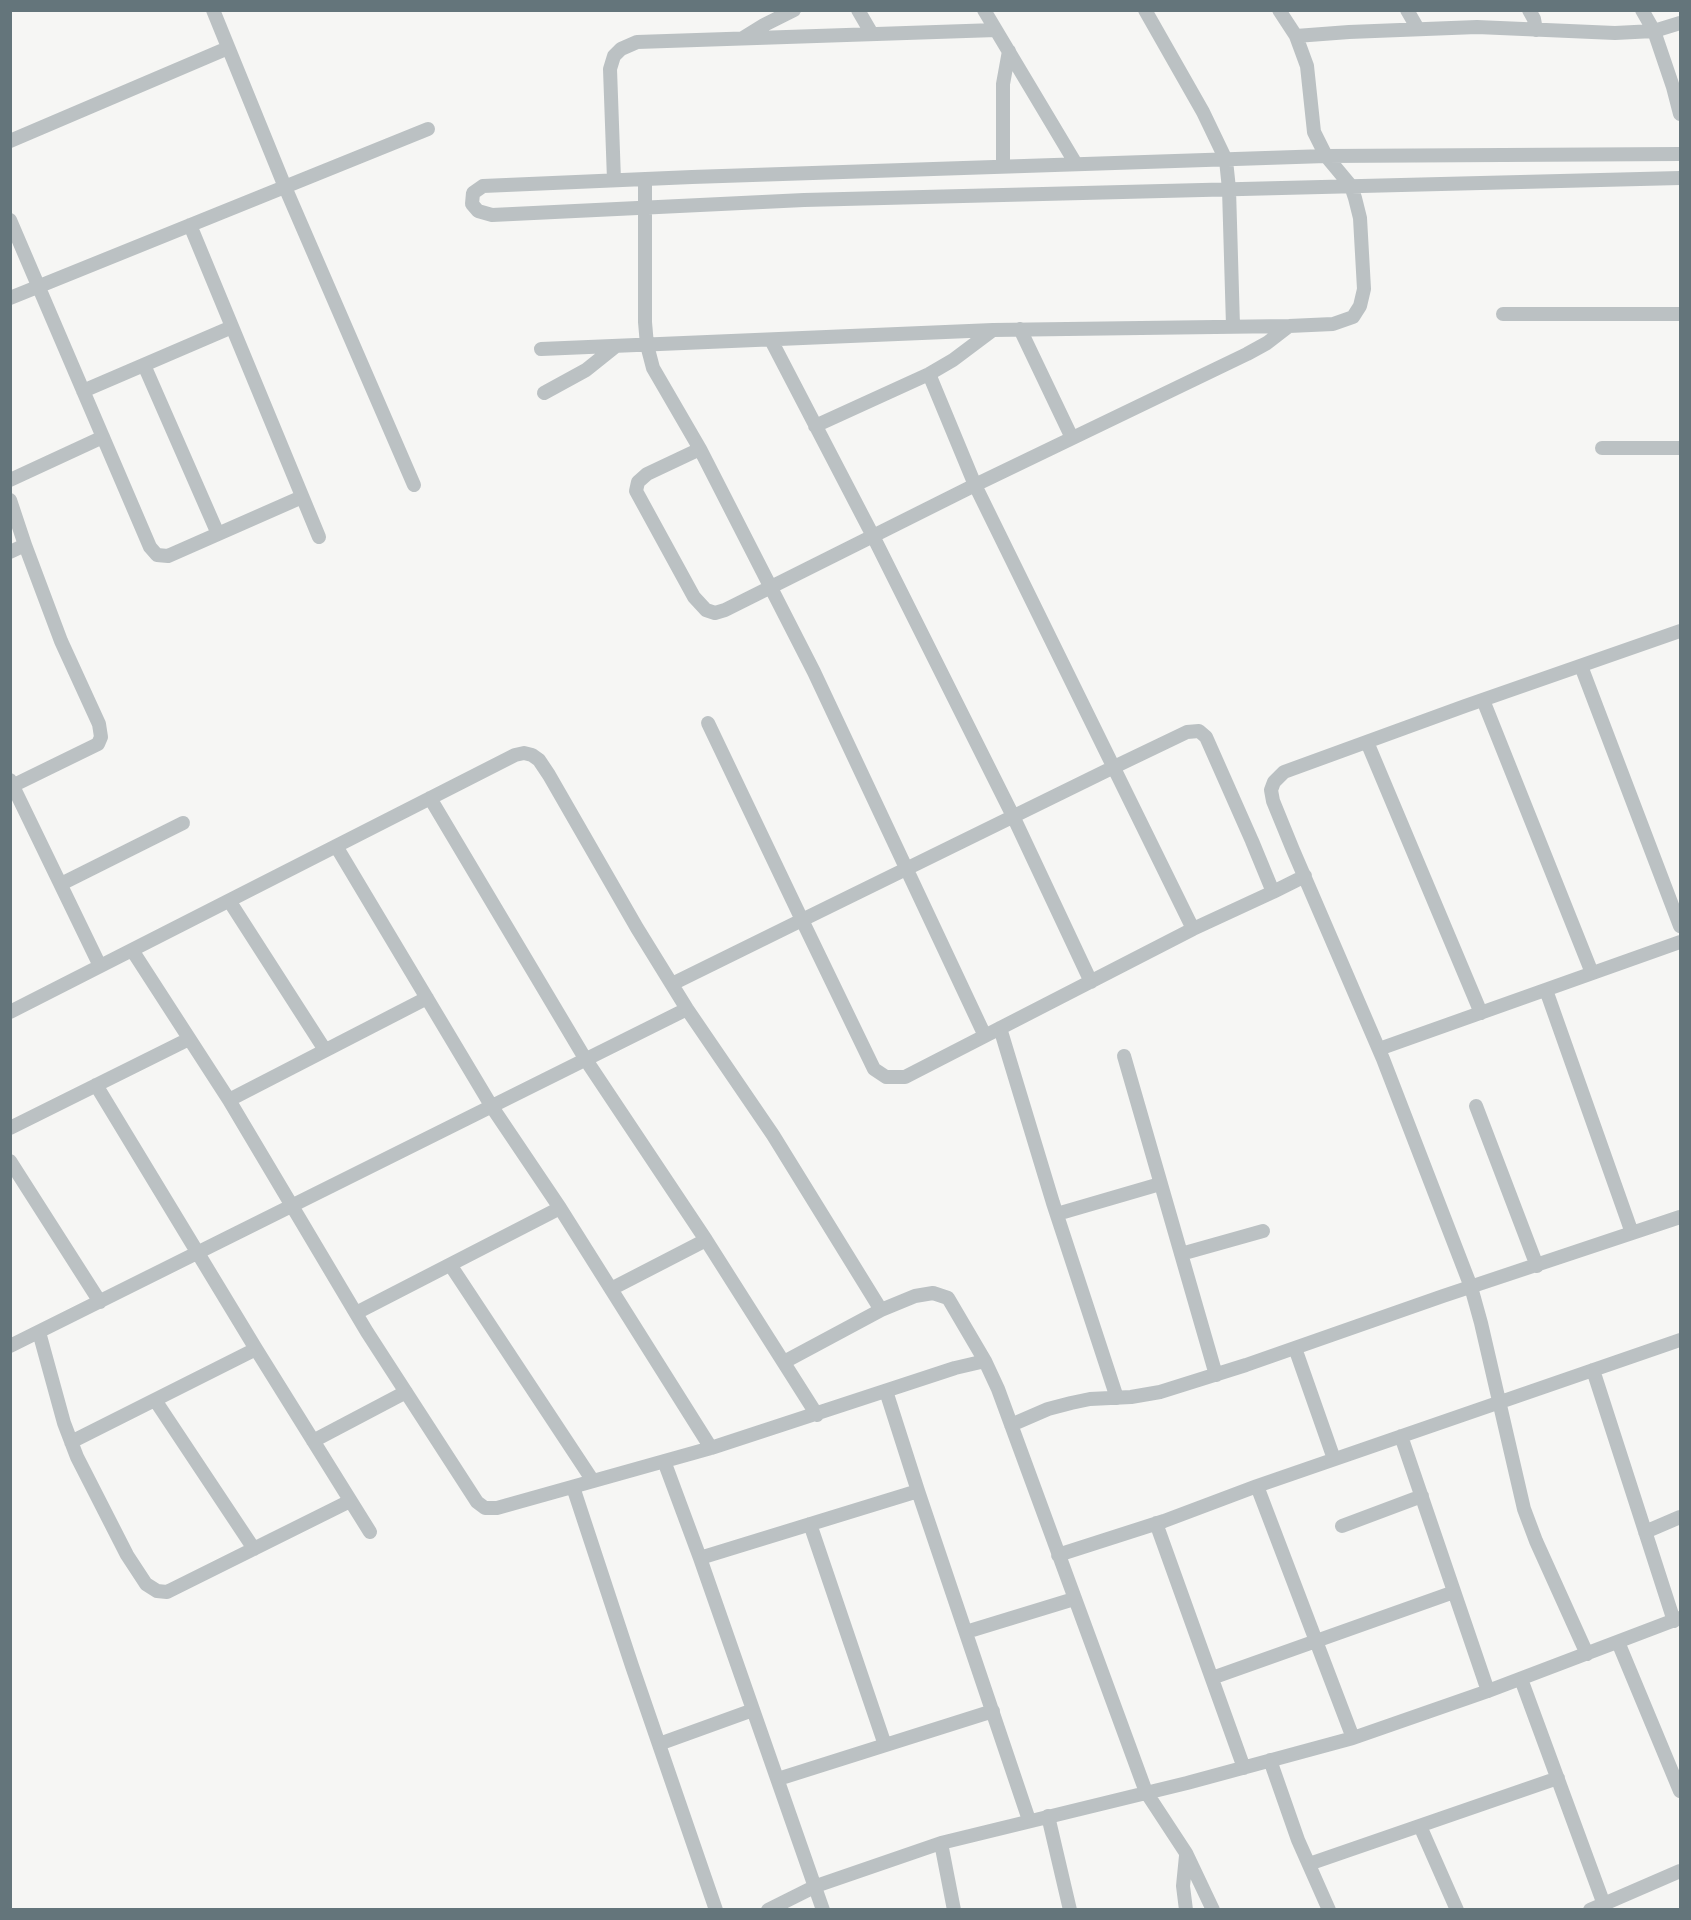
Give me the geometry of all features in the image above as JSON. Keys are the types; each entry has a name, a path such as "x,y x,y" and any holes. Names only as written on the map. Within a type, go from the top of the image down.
{"street":[{"path":"213,10 285,187 414,485"},
{"path":"743,39 794,10"},
{"path":"858,10 872,34"},
{"path":"984,10 1076,164"},
{"path":"1145,10 1203,112 1226,160 1233,326"},
{"path":"541,349 1020,329 1289,326 1333,324 1353,317 1360,306 1364,289 1360,218 1351,186 1326,156 1314,132 1307,66 1296,36 1279,10"},
{"path":"1407,10 1418,29"},
{"path":"1529,10 1536,30"},
{"path":"1642,10 1654,32 1680,114"},
{"path":"1296,36 1476,27 1615,33 1654,32 1680,23"},
{"path":"614,180 610,69 614,56 621,49 637,42 996,30"},
{"path":"10,141 228,48"},
{"path":"1003,166 1003,84 1009,51"},
{"path":"10,298 428,129"},
{"path":"1680,154 1326,156 614,180 483,186 473,193 472,204 478,211 492,215 804,200 1680,178"},
{"path":"645,179 647,345 653,368 700,449 814,672 985,1036"},
{"path":"10,220 150,548 157,555 168,556 302,497"},
{"path":"190,225 319,537"},
{"path":"1503,314 1680,314"},
{"path":"700,449 647,474 638,482 636,491 694,597 706,610 715,613 1247,354 1289,326"},
{"path":"83,391 232,327"},
{"path":"1020,329 1072,438"},
{"path":"815,426 929,374 953,360 993,330"},
{"path":"771,340 873,536 1013,816 1091,982"},
{"path":"544,393 586,370 616,346"},
{"path":"144,364 218,534"},
{"path":"929,374 975,485 1193,929"},
{"path":"10,480 103,437"},
{"path":"1602,448 1680,448"},
{"path":"10,500 61,641 99,724 101,737 98,744 11,784 100,966"},
{"path":"10,552 25,545"},
{"path":"1587,1654 1524,1509 1471,1287 1379,1049 1273,801 1271,790 1274,782 1284,772 1680,631"},
{"path":"1581,666 1680,926"},
{"path":"1483,700 1592,973"},
{"path":"708,723 874,1069 886,1077 905,1077 1193,929 1305,876"},
{"path":"672,984 1187,732 1199,731 1206,737 1273,892"},
{"path":"1367,742 1481,1013"},
{"path":"10,1012 515,755 524,753 532,755 539,760 549,776 687,1009 773,1135 881,1310"},
{"path":"430,798 586,1060 706,1240 817,1415"},
{"path":"61,884 183,823"},
{"path":"336,846 492,1107 560,1208 711,1448"},
{"path":"230,902 325,1050"},
{"path":"1379,1049 1680,942"},
{"path":"132,950 229,1100 356,1313 406,1392 477,1502 486,1508 497,1508 711,1448 955,1368 985,1361"},
{"path":"1546,990 1632,1233"},
{"path":"229,1100 427,998"},
{"path":"10,1346 687,1009"},
{"path":"1000,1028 1117,1398"},
{"path":"10,1128 189,1039"},
{"path":"1124,1056 1216,1375"},
{"path":"96,1085 370,1532"},
{"path":"1476,1106 1537,1266"},
{"path":"10,1161 100,1302"},
{"path":"1057,1214 1160,1184"},
{"path":"356,1313 560,1208"},
{"path":"1011,1425 1048,1409 1090,1399 1160,1392 1216,1375 1680,1217"},
{"path":"1181,1254 1263,1230"},
{"path":"611,1289 706,1240"},
{"path":"451,1266 593,1481"},
{"path":"784,1362 881,1310 915,1296 933,1293 948,1298 985,1361 1011,1425 1146,1792 1186,1853 1213,1910"},
{"path":"39,1332 77,1457 127,1555 146,1584 157,1591 167,1592 350,1501"},
{"path":"1058,1555 1680,1340"},
{"path":"1295,1348 1334,1459"},
{"path":"71,1442 256,1349"},
{"path":"768,1910 816,1886 941,1844 1029,1820 1244,1768 1353,1738 1521,1679 1677,1620 1645,1532 1593,1370"},
{"path":"886,1391 1029,1820"},
{"path":"314,1441 406,1392"},
{"path":"155,1400 254,1549"},
{"path":"1401,1436 1488,1691"},
{"path":"664,1461 823,1910"},
{"path":"1257,1486 1353,1738"},
{"path":"573,1487 716,1910"},
{"path":"700,1558 918,1491"},
{"path":"1342,1526 1422,1496"},
{"path":"1645,1532 1680,1517"},
{"path":"1156,1523 1244,1768"},
{"path":"810,1524 885,1745"},
{"path":"1212,1678 1454,1592"},
{"path":"966,1632 1074,1599"},
{"path":"1618,1642 1679,1783"},
{"path":"1521,1679 1605,1906"},
{"path":"659,1744 753,1710"},
{"path":"778,1779 993,1711"},
{"path":"1270,1760 1298,1840 1329,1910"},
{"path":"1309,1864 1558,1778"},
{"path":"1048,1816 1070,1910"},
{"path":"1420,1826 1457,1910"},
{"path":"941,1844 954,1910"},
{"path":"1186,1853 1183,1886 1186,1910"},
{"path":"1590,1910 1605,1906 1680,1871"}]}
